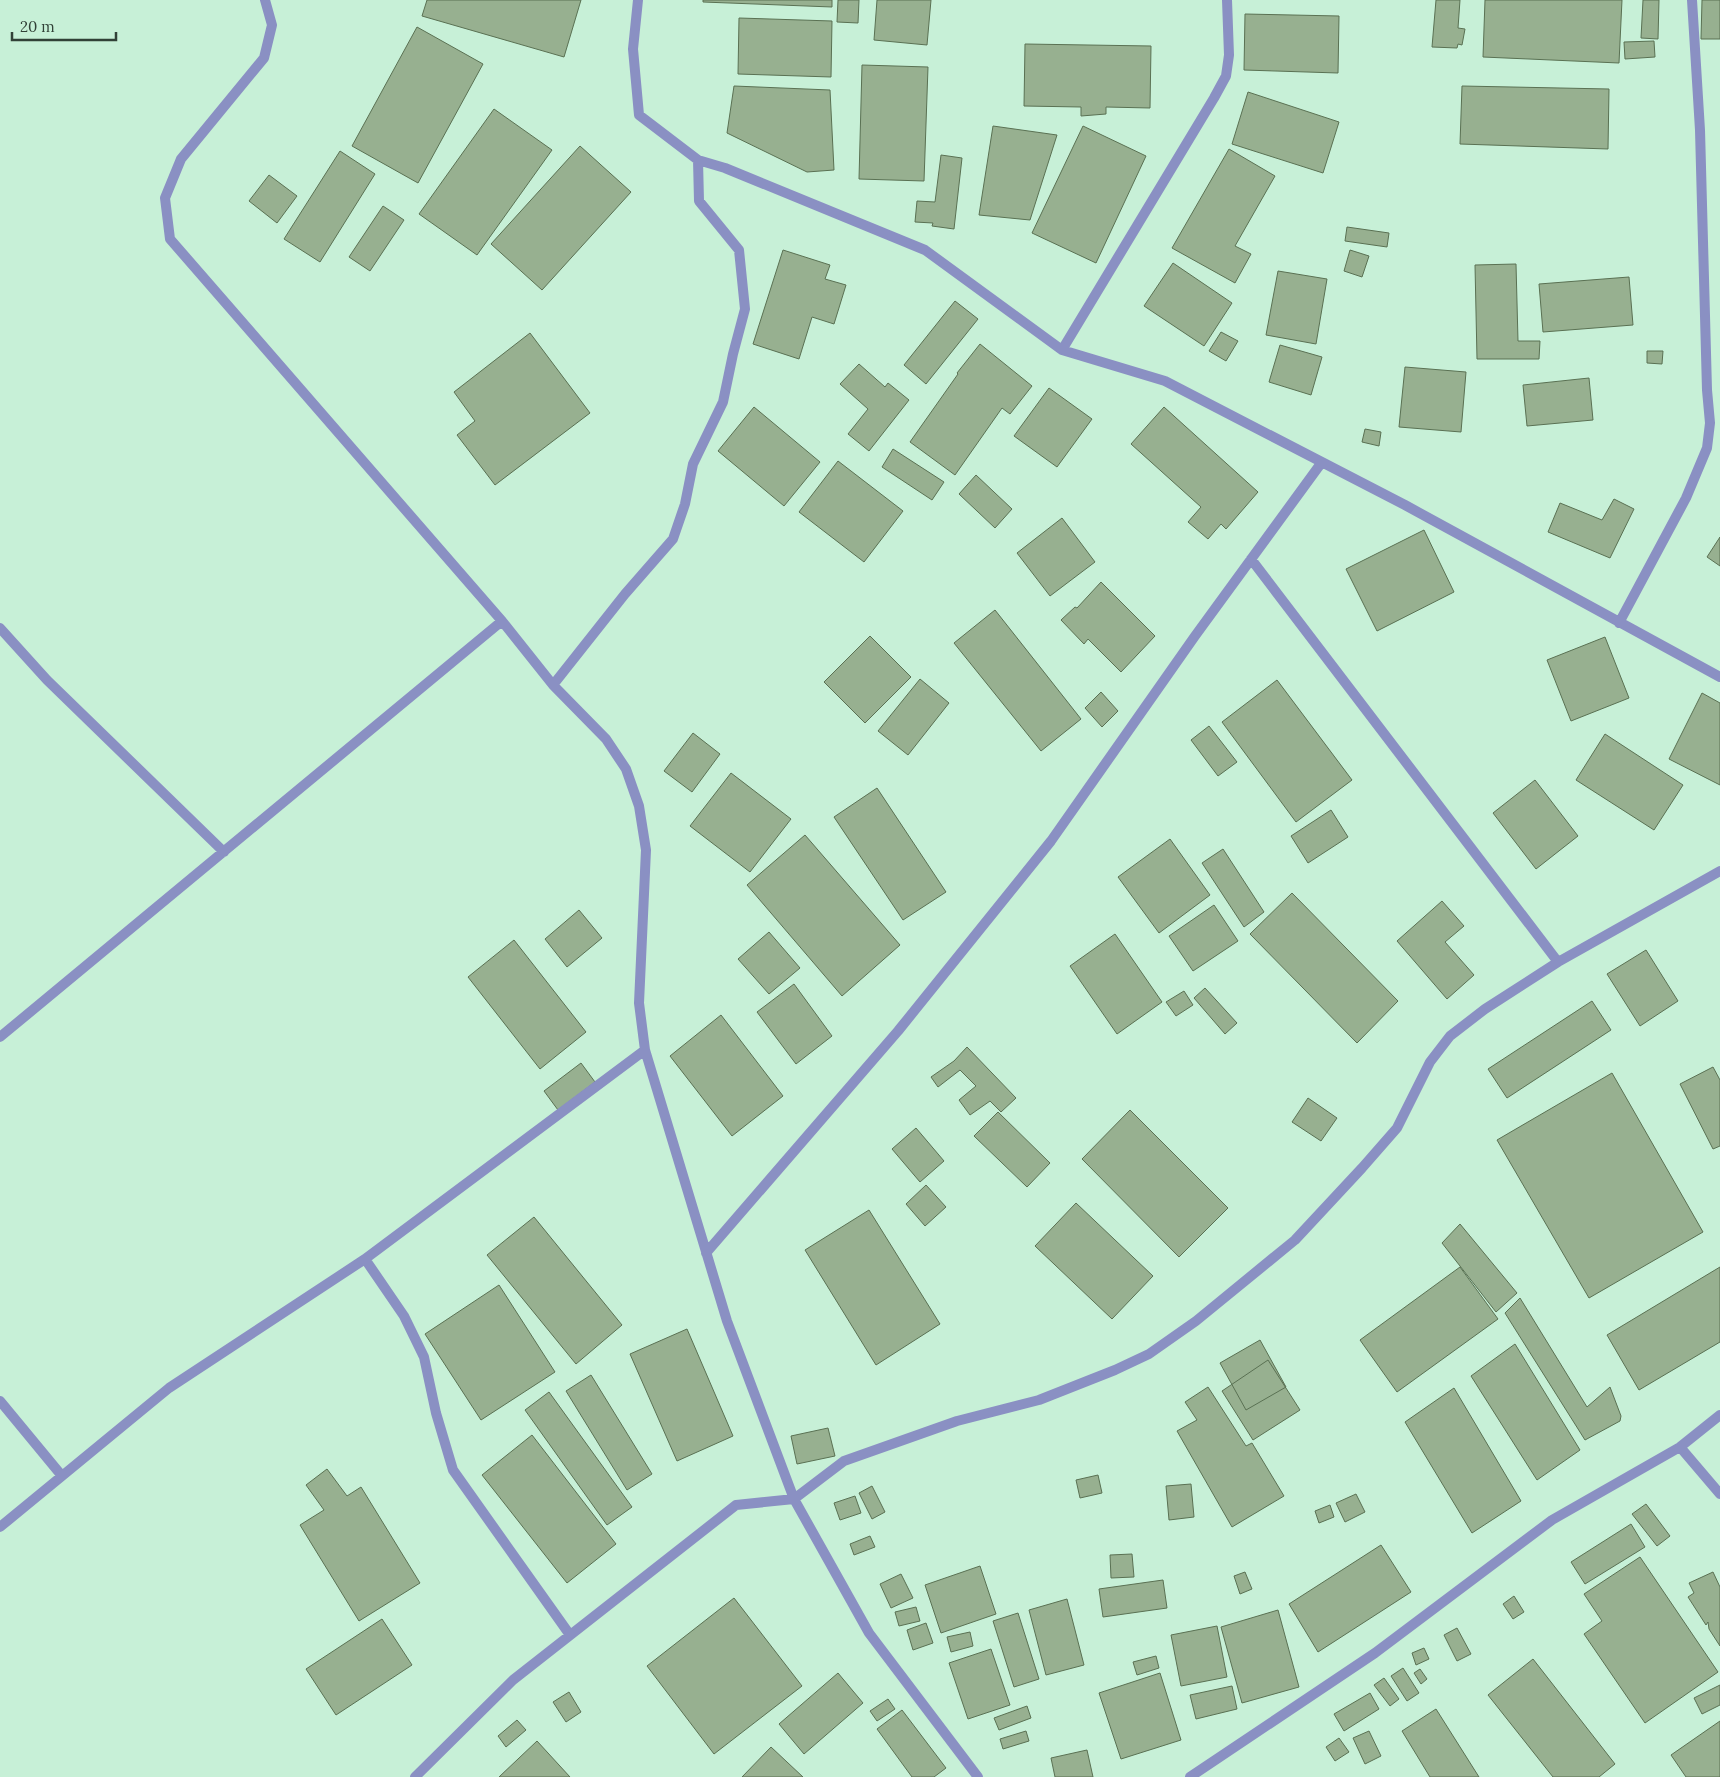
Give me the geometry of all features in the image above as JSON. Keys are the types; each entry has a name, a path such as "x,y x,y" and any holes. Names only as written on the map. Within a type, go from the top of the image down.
{"street":[{"path":"265,0 272,25 264,58 181,159 165,198 170,239 502,622 552,684 606,739 626,769 639,806 646,850 639,1003 645,1050 727,1321 794,1499 869,1633 978,1777"},
{"path":"638,0 633,49 640,115 698,160 726,168 925,250 1062,350 1165,381 1414,510 1720,677"},
{"path":"1062,350 1226,76 1229,55 1227,0"},
{"path":"1619,623 1686,498 1707,448 1710,423 1707,390 1700,130 1692,0"},
{"path":"552,684 625,594 673,539 685,504 693,464 723,402 744,309 739,250 700,201 698,160"},
{"path":"706,1253 898,1031 1051,841 1195,636 1322,462"},
{"path":"1251,559 1558,962"},
{"path":"0,1037 502,622"},
{"path":"0,628 47,680 224,852"},
{"path":"415,1777 513,1680 736,1505 794,1499 844,1460 957,1422 1039,1400 1115,1370 1149,1354 1196,1322 1295,1240 1362,1168 1397,1128 1430,1062 1450,1036 1485,1008 1558,962 1720,871"},
{"path":"0,1527 169,1388 365,1259 645,1050"},
{"path":"365,1259 404,1316 424,1357 436,1413 453,1470 570,1635"},
{"path":"0,1400 62,1476"},
{"path":"1190,1777 1375,1653 1552,1520 1680,1447 1720,1415"},
{"path":"1680,1447 1720,1494"}],"building":[{"path":"427,0 581,0 564,57 422,16"},
{"path":"703,0 832,0 832,7 703,2"},
{"path":"838,0 859,0 858,23 837,22"},
{"path":"877,0 931,0 927,45 874,40"},
{"path":"1436,0 1460,0 1458,28 1465,29 1462,45 1458,44 1457,48 1432,47"},
{"path":"1485,0 1622,0 1619,63 1483,57"},
{"path":"1643,0 1659,0 1658,39 1641,38"},
{"path":"1702,0 1720,0 1720,39 1701,39"},
{"path":"1245,14 1339,16 1338,73 1244,70"},
{"path":"739,18 832,21 831,77 738,74"},
{"path":"417,27 483,64 418,183 352,146"},
{"path":"1654,41 1655,57 1625,59 1624,42"},
{"path":"1025,44 1151,46 1150,108 1106,107 1106,114 1081,116 1081,107 1024,106"},
{"path":"862,65 928,67 924,181 859,179"},
{"path":"734,86 830,90 834,170 807,172 727,133"},
{"path":"1462,86 1609,89 1608,149 1460,144"},
{"path":"1248,92 1339,122 1323,173 1232,144"},
{"path":"494,109 552,150 477,255 419,214"},
{"path":"993,126 1057,135 1030,220 979,215"},
{"path":"1083,126 1146,156 1096,263 1032,233"},
{"path":"580,146 631,192 542,290 491,244"},
{"path":"1229,149 1275,176 1235,246 1251,254 1235,283 1172,248"},
{"path":"340,151 375,174 320,262 284,239"},
{"path":"941,155 962,158 954,229 932,226 933,223 915,222 917,201 935,202"},
{"path":"269,175 297,196 277,223 249,201"},
{"path":"383,206 404,220 370,271 349,257"},
{"path":"1347,227 1389,233 1387,247 1345,241"},
{"path":"783,250 830,265 825,279 846,285 834,324 812,317 799,359 753,344"},
{"path":"1350,250 1369,256 1362,277 1344,271"},
{"path":"1173,263 1232,303 1204,346 1144,306"},
{"path":"1516,264 1518,341 1540,341 1539,359 1477,359 1475,265"},
{"path":"1278,271 1327,279 1316,344 1266,335"},
{"path":"1629,277 1633,325 1543,332 1539,284"},
{"path":"955,301 978,319 926,384 904,365"},
{"path":"1221,332 1238,341 1226,361 1209,351"},
{"path":"530,333 590,413 495,485 457,435 475,421 454,392"},
{"path":"980,344 1032,386 1010,414 1002,408 955,475 910,442 957,373"},
{"path":"1280,345 1322,357 1311,395 1269,382"},
{"path":"1647,351 1663,351 1662,364 1647,363"},
{"path":"859,364 885,387 888,383 909,400 869,451 848,434 868,409 840,384"},
{"path":"1405,367 1466,372 1461,432 1399,427"},
{"path":"1589,378 1593,420 1527,426 1523,385"},
{"path":"1049,388 1092,419 1057,467 1014,436"},
{"path":"754,407 820,462 784,506 718,451"},
{"path":"1164,407 1258,492 1226,529 1221,524 1208,539 1188,522 1201,507 1131,444"},
{"path":"1365,429 1381,432 1379,446 1362,442"},
{"path":"893,449 944,482 932,500 882,467"},
{"path":"838,461 903,511 864,562 799,512"},
{"path":"976,475 1012,509 995,528 959,494"},
{"path":"1614,499 1634,509 1610,558 1548,532 1560,503 1602,520"},
{"path":"1062,518 1095,562 1050,596 1017,553"},
{"path":"1424,530 1454,592 1377,631 1346,569"},
{"path":"1720,537 1720,566 1707,557"},
{"path":"1101,582 1155,636 1121,672 1088,639 1084,644 1061,620 1075,607 1077,608"},
{"path":"995,610 1081,719 1041,751 954,643"},
{"path":"870,636 911,677 865,723 824,682"},
{"path":"1605,637 1629,698 1571,721 1547,660"},
{"path":"920,679 949,703 908,755 878,731"},
{"path":"1277,680 1352,780 1296,822 1222,722"},
{"path":"1101,692 1118,711 1102,727 1085,708"},
{"path":"1702,693 1720,703 1720,785 1669,759"},
{"path":"1209,726 1237,762 1218,776 1191,740"},
{"path":"693,733 720,754 692,792 664,771"},
{"path":"1605,734 1683,785 1654,830 1576,780"},
{"path":"731,773 791,819 750,872 690,826"},
{"path":"1535,780 1578,836 1536,869 1493,813"},
{"path":"877,788 946,892 903,920 834,817"},
{"path":"1331,810 1348,837 1308,863 1291,836"},
{"path":"805,835 900,945 842,996 747,885"},
{"path":"1170,839 1210,895 1159,933 1118,877"},
{"path":"1223,849 1264,912 1244,927 1202,863"},
{"path":"1292,893 1398,1001 1357,1043 1250,934"},
{"path":"1442,901 1464,926 1445,942 1474,975 1447,999 1397,941"},
{"path":"1214,905 1238,941 1193,971 1169,936"},
{"path":"579,910 602,938 567,967 545,939"},
{"path":"769,932 800,968 769,994 738,959"},
{"path":"1115,934 1162,1002 1117,1034 1070,966"},
{"path":"514,940 586,1032 540,1069 468,977"},
{"path":"1646,950 1678,1001 1640,1026 1607,974"},
{"path":"794,984 832,1036 796,1064 757,1012"},
{"path":"1205,988 1237,1023 1225,1034 1194,998"},
{"path":"1184,991 1193,1005 1176,1016 1166,1002"},
{"path":"1592,1001 1611,1030 1507,1098 1488,1069"},
{"path":"721,1015 783,1096 732,1136 670,1056"},
{"path":"967,1047 1016,1098 1001,1112 990,1101 970,1115 959,1100 976,1086 960,1070 938,1087 931,1077 954,1061"},
{"path":"581,1063 595,1082 558,1110 544,1091"},
{"path":"1713,1067 1720,1080 1720,1146 1713,1149 1680,1084"},
{"path":"1612,1073 1703,1232 1589,1298 1497,1140"},
{"path":"1308,1098 1337,1118 1321,1141 1292,1122"},
{"path":"1130,1110 1228,1208 1179,1257 1082,1159"},
{"path":"998,1112 1050,1163 1027,1187 974,1136"},
{"path":"916,1128 944,1161 920,1182 892,1149"},
{"path":"926,1185 946,1207 925,1226 906,1204"},
{"path":"1076,1203 1153,1276 1112,1319 1035,1246"},
{"path":"869,1210 940,1324 876,1365 805,1250"},
{"path":"534,1217 622,1325 576,1364 487,1255"},
{"path":"1460,1224 1517,1293 1496,1312 1442,1243"},
{"path":"1460,1267 1498,1319 1397,1392 1360,1340"},
{"path":"1720,1267 1720,1342 1639,1390 1607,1335"},
{"path":"499,1285 555,1372 481,1420 425,1334"},
{"path":"1520,1298 1587,1407 1610,1387 1621,1416 1620,1421 1585,1440 1505,1313"},
{"path":"687,1329 733,1436 677,1461 630,1354"},
{"path":"1260,1340 1286,1387 1246,1410 1220,1363"},
{"path":"1515,1344 1580,1450 1537,1480 1471,1376"},
{"path":"1268,1360 1300,1410 1253,1440 1222,1391"},
{"path":"591,1375 652,1474 627,1490 566,1391"},
{"path":"1208,1387 1246,1446 1252,1443 1284,1496 1232,1527 1177,1431 1197,1420 1185,1402"},
{"path":"1454,1388 1521,1501 1472,1533 1405,1422"},
{"path":"549,1392 632,1507 607,1525 525,1410"},
{"path":"828,1428 835,1456 797,1464 791,1436"},
{"path":"532,1435 616,1544 567,1583 482,1475"},
{"path":"327,1469 347,1496 361,1487 420,1583 359,1621 300,1525 324,1510 306,1485"},
{"path":"1098,1475 1102,1493 1080,1498 1076,1480"},
{"path":"1191,1484 1194,1517 1169,1520 1166,1486"},
{"path":"872,1486 885,1512 872,1519 859,1493"},
{"path":"1356,1494 1365,1512 1345,1522 1336,1503"},
{"path":"855,1496 861,1513 840,1520 834,1503"},
{"path":"1646,1504 1670,1536 1657,1546 1632,1514"},
{"path":"1330,1505 1334,1517 1319,1523 1315,1511"},
{"path":"1631,1524 1645,1547 1585,1584 1571,1562"},
{"path":"870,1536 875,1547 854,1555 850,1544"},
{"path":"1381,1545 1411,1592 1318,1652 1289,1604"},
{"path":"1132,1554 1134,1577 1111,1578 1110,1555"},
{"path":"1640,1557 1718,1672 1645,1723 1584,1634 1602,1621 1584,1594"},
{"path":"980,1566 996,1614 941,1633 925,1585"},
{"path":"1245,1572 1252,1589 1240,1594 1234,1576"},
{"path":"1713,1572 1720,1587 1720,1646 1709,1629 1708,1622 1706,1625 1688,1597 1694,1593 1689,1583"},
{"path":"901,1574 913,1598 891,1608 880,1584"},
{"path":"1163,1580 1167,1608 1103,1617 1099,1589"},
{"path":"1514,1596 1524,1612 1513,1619 1503,1604"},
{"path":"734,1598 802,1686 714,1754 647,1666"},
{"path":"1067,1599 1084,1665 1046,1675 1029,1610"},
{"path":"916,1607 920,1621 899,1626 895,1612"},
{"path":"1278,1610 1299,1687 1242,1703 1221,1627"},
{"path":"1018,1613 1039,1679 1014,1687 993,1621"},
{"path":"382,1619 412,1665 336,1715 306,1669"},
{"path":"926,1623 933,1643 913,1650 907,1630"},
{"path":"1217,1626 1227,1677 1181,1686 1171,1635"},
{"path":"1457,1628 1471,1654 1457,1661 1444,1635"},
{"path":"970,1632 973,1646 951,1652 947,1637"},
{"path":"1424,1648 1429,1659 1416,1665 1412,1653"},
{"path":"991,1649 1010,1705 968,1719 949,1663"},
{"path":"1156,1656 1159,1668 1137,1675 1133,1662"},
{"path":"1533,1659 1615,1764 1599,1777 1553,1777 1488,1695"},
{"path":"1403,1668 1419,1693 1407,1701 1391,1676"},
{"path":"1420,1669 1427,1679 1421,1684 1414,1673"},
{"path":"838,1673 863,1703 804,1754 779,1724"},
{"path":"1160,1673 1181,1740 1121,1759 1099,1693"},
{"path":"1384,1678 1399,1699 1390,1706 1374,1685"},
{"path":"1720,1685 1720,1705 1702,1714 1694,1698"},
{"path":"1232,1686 1237,1709 1196,1719 1190,1695"},
{"path":"569,1692 581,1712 566,1722 553,1702"},
{"path":"1370,1693 1379,1709 1344,1731 1334,1714"},
{"path":"888,1699 895,1709 877,1721 870,1711"},
{"path":"1027,1706 1031,1718 999,1730 994,1718"},
{"path":"1436,1709 1479,1777 1430,1777 1402,1731"},
{"path":"902,1710 946,1768 934,1777 912,1777 877,1729"},
{"path":"517,1720 526,1730 506,1747 498,1736"},
{"path":"1720,1721 1720,1777 1686,1777 1671,1755"},
{"path":"1026,1731 1029,1741 1003,1749 1000,1739"},
{"path":"1369,1731 1381,1756 1365,1764 1353,1738"},
{"path":"1339,1738 1349,1752 1335,1761 1326,1747"},
{"path":"537,1741 570,1777 499,1777"},
{"path":"771,1747 803,1777 742,1777"},
{"path":"1087,1750 1093,1777 1055,1777 1051,1758"}]}
